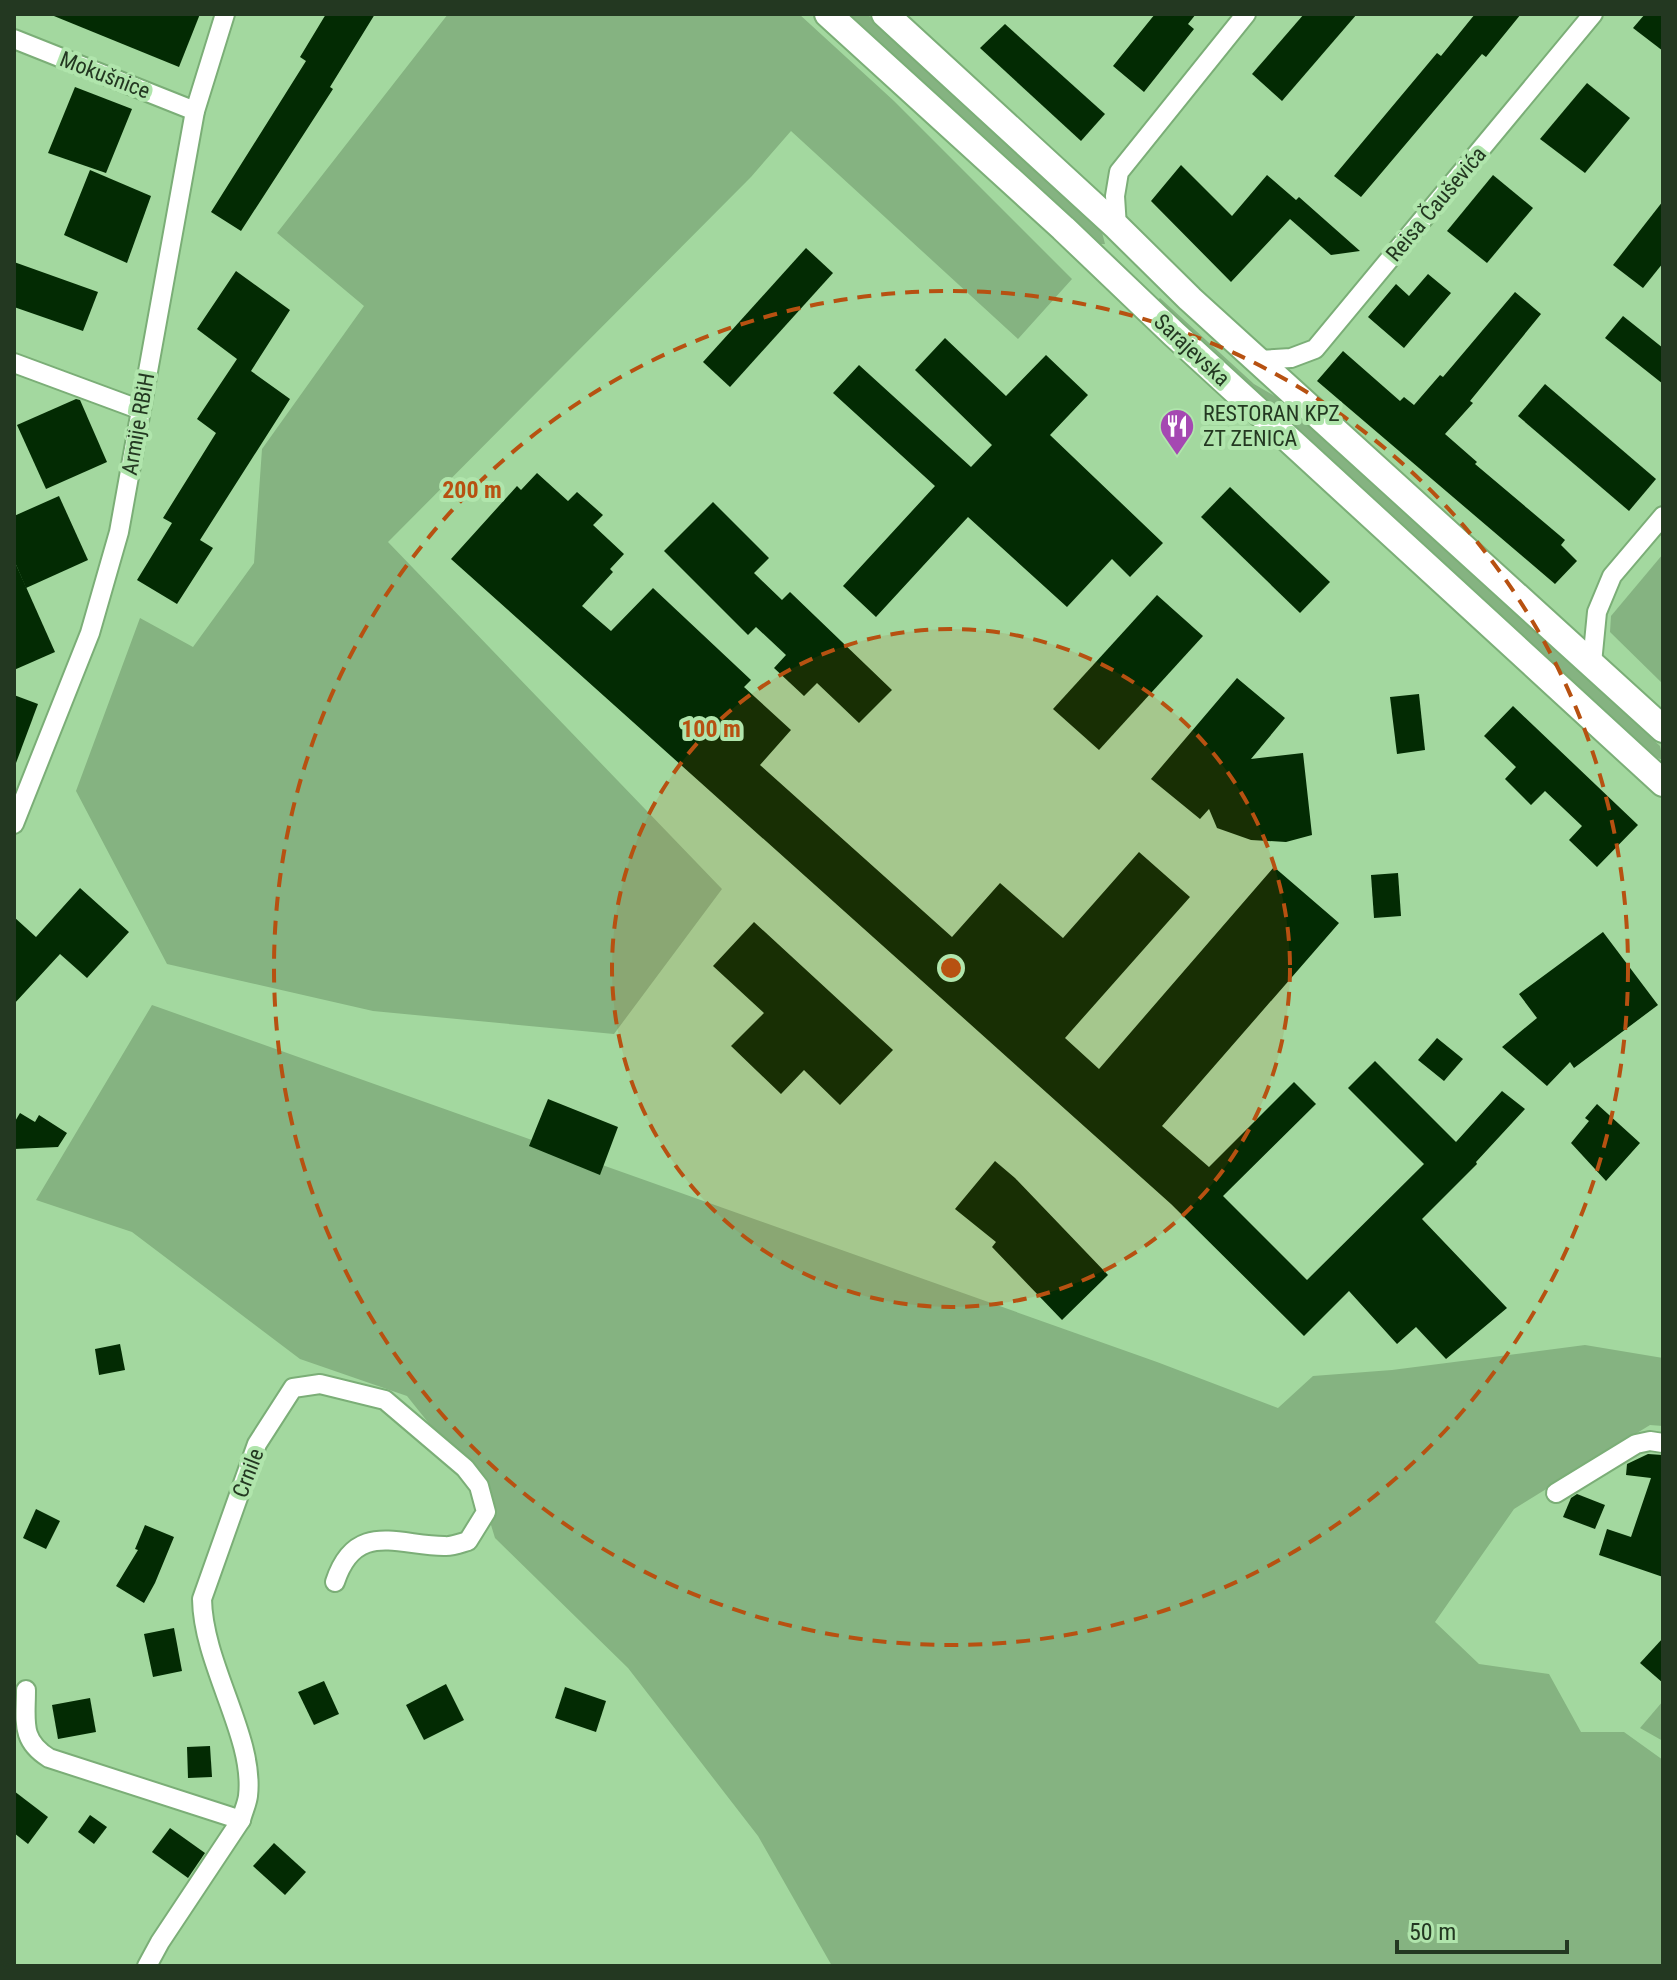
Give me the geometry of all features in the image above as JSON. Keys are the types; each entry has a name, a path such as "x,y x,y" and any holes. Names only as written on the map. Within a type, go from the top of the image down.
{"main road":[{"name":"Sarajevska","path":"828,14 1663,783"},
{"name":"Sarajevska","path":"885,14 1149,260 1663,729"}],"street":[{"name":"Armije RBiH","path":"14,824 90,633 119,532 195,111 225,14"},
{"path":"1117,227 1115,196 1119,172 1246,14"},
{"name":"Reisa Čauševića","path":"1259,360 1291,358 1315,349 1593,14"},
{"name":"Mokušnice","path":"14,39 195,111"},
{"path":"15,365 141,410"},
{"path":"1592,663 1597,612 1612,576 1663,516"},
{"name":"Crnile","path":"147,1966 241,1820 248,1797 247,1769 202,1622 202,1599 257,1444 293,1388 320,1384 385,1400 465,1468 479,1486 486,1512 468,1541 447,1547 382,1539 359,1546 342,1563 335,1582"},
{"path":"1556,1493 1636,1444 1650,1441 1663,1443"},
{"path":"26,1690 27,1737 30,1745 49,1758 241,1820"}],"green space":[{"path":"448,14 799,14 894,101 1072,279 1018,339 791,131 751,177 388,542 722,889 614,1034 373,1011 167,964 76,791 140,618 193,647 254,563 262,449 364,306 277,233"},
{"path":"848,14 867,14 1074,203 1102,232 1105,244 1095,244"},
{"path":"1160,298 1254,384 1295,408 1660,746 1663,760 1652,756 1156,302"},
{"path":"1663,554 1663,684 1610,632 1611,616"},
{"path":"152,1005 1157,1362 1278,1408 1313,1376 1392,1370 1585,1345 1663,1358 1663,1426 1650,1425 1514,1509 1435,1622 1479,1664 1549,1674 1581,1732 1624,1732 1663,1760 1663,1966 832,1966 758,1836 628,1668 495,1538 479,1486 407,1396 300,1359 132,1232 36,1200"},
{"path":"1663,1701 1663,1741 1640,1728"}],"building":[{"path":"49,14 200,14 179,67"},
{"path":"326,14 375,14 330,87 333,89 241,231 211,212 306,61 300,57"},
{"path":"1155,14 1196,14 1188,24 1194,29 1144,92 1113,66"},
{"path":"1304,14 1357,14 1282,101 1252,74"},
{"path":"1475,14 1521,14 1486,57 1482,54 1361,197 1334,176 1437,53 1441,56"},
{"path":"1645,14 1663,14 1663,51 1633,28"},
{"path":"1005,24 1105,114 1081,141 980,48"},
{"path":"1587,83 1630,118 1585,173 1540,139"},
{"path":"75,87 132,109 106,173 48,153"},
{"path":"1181,165 1232,216 1267,175 1296,200 1299,197 1360,251 1331,255 1290,219 1231,282 1151,201"},
{"path":"90,170 151,196 127,263 64,235"},
{"path":"1493,175 1533,208 1487,263 1447,231"},
{"path":"1663,201 1663,263 1643,288 1613,265"},
{"path":"806,248 833,273 730,387 703,362"},
{"path":"14,262 98,292 83,331 14,307"},
{"path":"236,271 290,310 251,371 290,399 200,540 213,548 177,604 137,580 172,523 163,518 216,433 197,419 237,359 197,329"},
{"path":"1428,274 1451,293 1404,348 1368,317 1396,284 1409,296"},
{"path":"1515,292 1541,314 1470,401 1473,403 1445,434 1477,462 1475,464 1565,540 1561,545 1577,561 1555,584 1317,381 1343,351 1400,401 1404,397 1414,405 1440,375 1443,377"},
{"path":"1623,316 1663,348 1663,384 1605,338"},
{"path":"945,338 1006,396 1046,355 1088,395 1050,435 1163,543 1130,577 1112,559 1067,607 968,517 876,617 843,586 935,486 833,393 859,365 971,467 992,445 915,370"},
{"path":"1545,384 1656,479 1629,511 1518,416"},
{"path":"76,399 80,400 107,462 46,489 17,425"},
{"path":"537,473 568,501 577,492 603,515 593,525 624,554 610,569 613,572 582,606 611,631 653,588 751,680 744,687 791,730 760,765 952,937 1000,883 1063,938 1139,852 1190,897 1065,1038 1099,1069 1274,867 1339,923 1162,1126 1209,1167 1294,1082 1316,1104 1223,1196 1307,1280 1424,1164 1348,1088 1375,1061 1456,1142 1502,1091 1525,1109 1477,1164 1422,1219 1507,1308 1446,1359 1416,1327 1397,1344 1349,1291 1304,1336 1171,1204 451,559 517,486 521,490"},
{"path":"1230,487 1330,582 1300,613 1201,517"},
{"path":"59,496 88,560 26,588 14,560 14,516"},
{"path":"713,502 769,558 754,573 782,600 790,592 892,690 859,723 817,683 804,696 774,668 786,655 756,627 748,635 664,551"},
{"path":"14,560 55,652 14,670"},
{"path":"1157,595 1203,636 1099,750 1053,709"},
{"path":"1237,678 1285,718 1251,759 1303,753 1312,835 1286,842 1251,840 1217,828 1209,809 1200,819 1151,779"},
{"path":"1419,694 1425,750 1397,754 1390,697"},
{"path":"14,695 38,704 16,763 14,762"},
{"path":"1513,706 1638,825 1597,867 1569,840 1582,826 1545,791 1531,805 1505,779 1516,767 1484,736"},
{"path":"1398,873 1401,916 1374,918 1371,875"},
{"path":"80,888 129,932 87,978 60,954 14,1004 14,917 36,937"},
{"path":"754,922 893,1050 840,1105 804,1070 781,1094 731,1046 764,1013 713,966"},
{"path":"1603,932 1658,1005 1574,1068 1570,1062 1547,1086 1502,1047 1537,1018 1519,994"},
{"path":"1437,1038 1463,1059 1444,1081 1418,1060"},
{"path":"548,1099 618,1127 600,1175 529,1146"},
{"path":"1597,1104 1640,1143 1606,1181 1571,1143 1589,1121 1585,1118"},
{"path":"20,1113 35,1122 39,1115 67,1133 58,1147 14,1149 14,1123"},
{"path":"995,1161 1108,1275 1062,1320 992,1247 996,1242 955,1209"},
{"path":"120,1344 125,1370 99,1375 95,1349"},
{"path":"1648,1454 1663,1455 1663,1577 1599,1555 1607,1529 1631,1537 1651,1478 1626,1475 1627,1464"},
{"path":"1577,1494 1605,1505 1595,1529 1563,1517 1571,1498"},
{"path":"36,1509 60,1521 46,1549 23,1538"},
{"path":"145,1525 174,1537 144,1603 116,1586 138,1550 135,1549"},
{"path":"174,1628 182,1671 153,1677 144,1634"},
{"path":"1663,1638 1663,1683 1640,1663"},
{"path":"324,1681 339,1714 314,1725 298,1692"},
{"path":"446,1684 464,1720 424,1740 406,1705"},
{"path":"565,1687 606,1701 596,1732 555,1718"},
{"path":"90,1698 96,1732 58,1739 52,1705"},
{"path":"210,1746 212,1777 188,1778 187,1747"},
{"path":"14,1791 48,1817 28,1844 14,1833"},
{"path":"90,1815 107,1827 94,1844 78,1832"},
{"path":"170,1828 205,1853 188,1878 152,1852"},
{"path":"274,1843 306,1872 285,1895 253,1866"}],"place":[{"name":"RESTORAN KPZ ZT ZENICA","path":"1177,457"}]}
